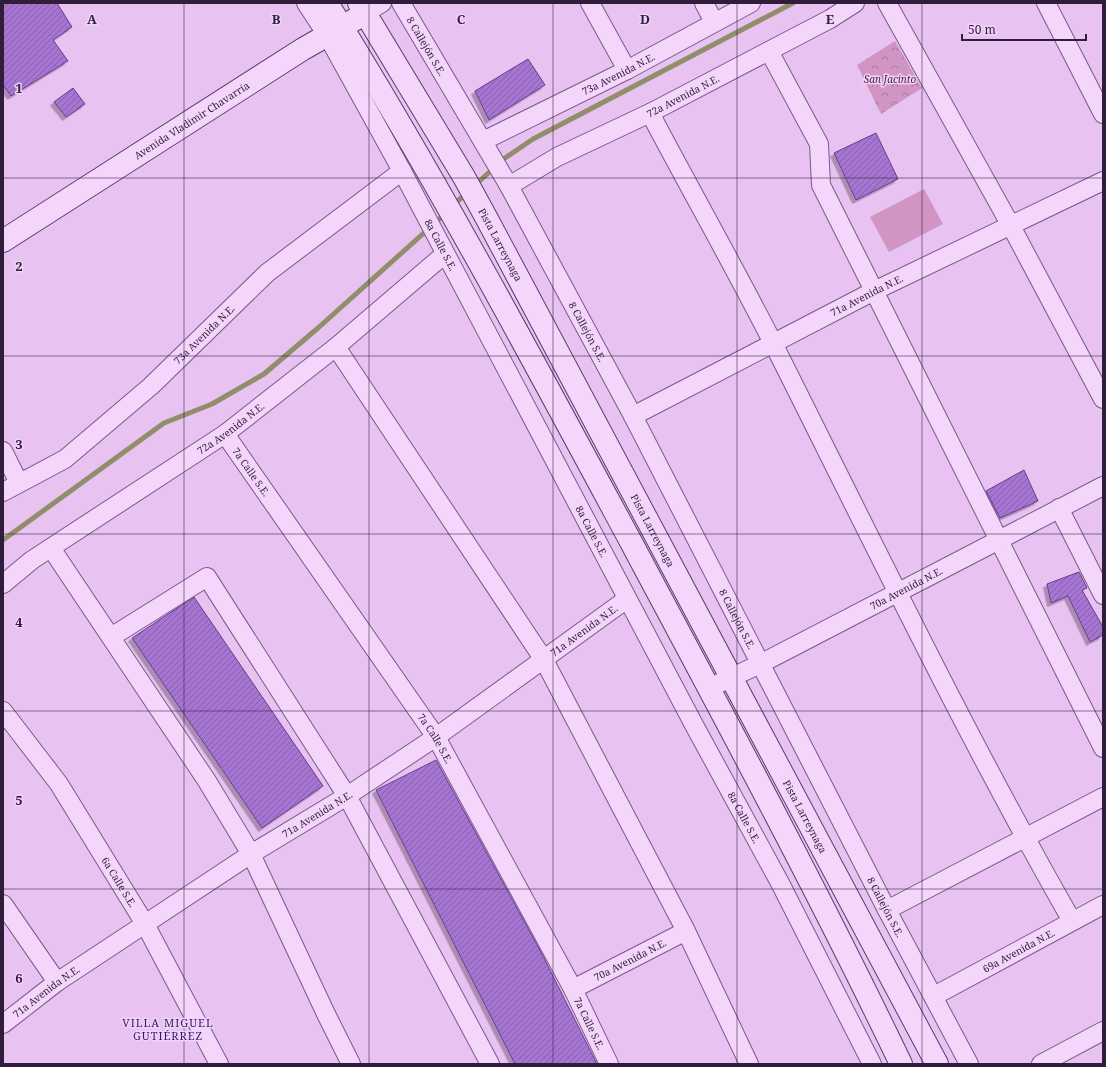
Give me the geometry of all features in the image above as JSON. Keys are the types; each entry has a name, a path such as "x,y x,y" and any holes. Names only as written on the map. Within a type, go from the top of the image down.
{"main road":[{"path":"327,3 334,31 456,219 503,303 709,688 804,870 901,1064"},
{"name":"Avenida Vladimir Chavarría","path":"3,241 334,31 369,6"},
{"name":"Pista Larreynaga","path":"369,6 478,203 936,1064"}],"street":[{"name":"8a Calle S.E.","path":"306,3 334,31 418,203 627,598 784,890 872,1064"},
{"name":"8 Callejón S.E.","path":"401,3 505,177 633,416 887,910 969,1064"},
{"path":"590,3 627,70"},
{"path":"704,3 714,22"},
{"name":"73a Avenida N.E.","path":"486,146 751,3"},
{"name":"72a Avenida N.E.","path":"505,177 557,157 650,113 830,19 855,3"},
{"path":"887,3 1011,226 1103,399"},
{"path":"1046,3 1103,114"},
{"path":"769,51 819,144 821,185 1103,748"},
{"path":"650,113 774,344 898,594 1025,838 1072,921"},
{"name":"73a Avenida N.E.","path":"3,492 65,459 151,386 267,273 402,171"},
{"name":"71a Avenida N.E.","path":"633,416 874,291 1103,181"},
{"name":"72a Avenida N.E.","path":"3,584 32,560 225,434 336,347 442,247"},
{"path":"336,347 544,660 686,931 749,1064"},
{"name":"7a Calle S.E.","path":"225,434 436,737 573,989 609,1064"},
{"path":"3,451 19,483"},
{"name":"70a Avenida N.E.","path":"709,688 732,678 898,594 1103,486"},
{"path":"1059,508 1103,595"},
{"path":"51,548 207,780 251,854 351,1064"},
{"path":"111,637 207,577 347,796 490,1064"},
{"name":"71a Avenida N.E.","path":"3,1024 57,982 251,854 347,796 436,737 544,660 627,598"},
{"name":"6a Calle S.E.","path":"3,711 59,784 145,924 219,1064"},
{"path":"887,910 1103,797"},
{"path":"3,904 57,982"},
{"name":"69a Avenida N.E.","path":"934,996 1103,905"},
{"name":"70a Avenida N.E.","path":"573,989 686,931"},
{"path":"1041,1064 1102,1033"}],"green space":[{"name":"San Jacinto","path":"895,41 922,88 881,114 857,65"},
{"path":"924,189 943,224 889,252 870,217"}],"building":[{"path":"3,3 57,3 72,27 53,40 68,61 11,96 3,85"},
{"path":"528,59 545,85 489,120 475,91"},
{"path":"73,88 85,104 66,117 54,102"},
{"path":"876,133 898,179 856,200 834,153"},
{"path":"1024,470 1038,501 1000,518 986,491"},
{"path":"1079,572 1087,588 1082,590 1103,627 1103,635 1090,642 1068,596 1051,603 1047,584"},
{"path":"194,597 323,786 262,828 132,638"},
{"path":"436,760 542,954 597,1064 515,1064 376,790"}],"waterway":[{"path":"474,186 505,158 533,139 793,3"},
{"path":"453,205 467,193"},
{"path":"3,540 164,423 212,404 264,374 318,328 445,214"}],"district":[{"name":"VILLA MIGUEL GUTIÉRREZ","path":"168,1028"}]}
